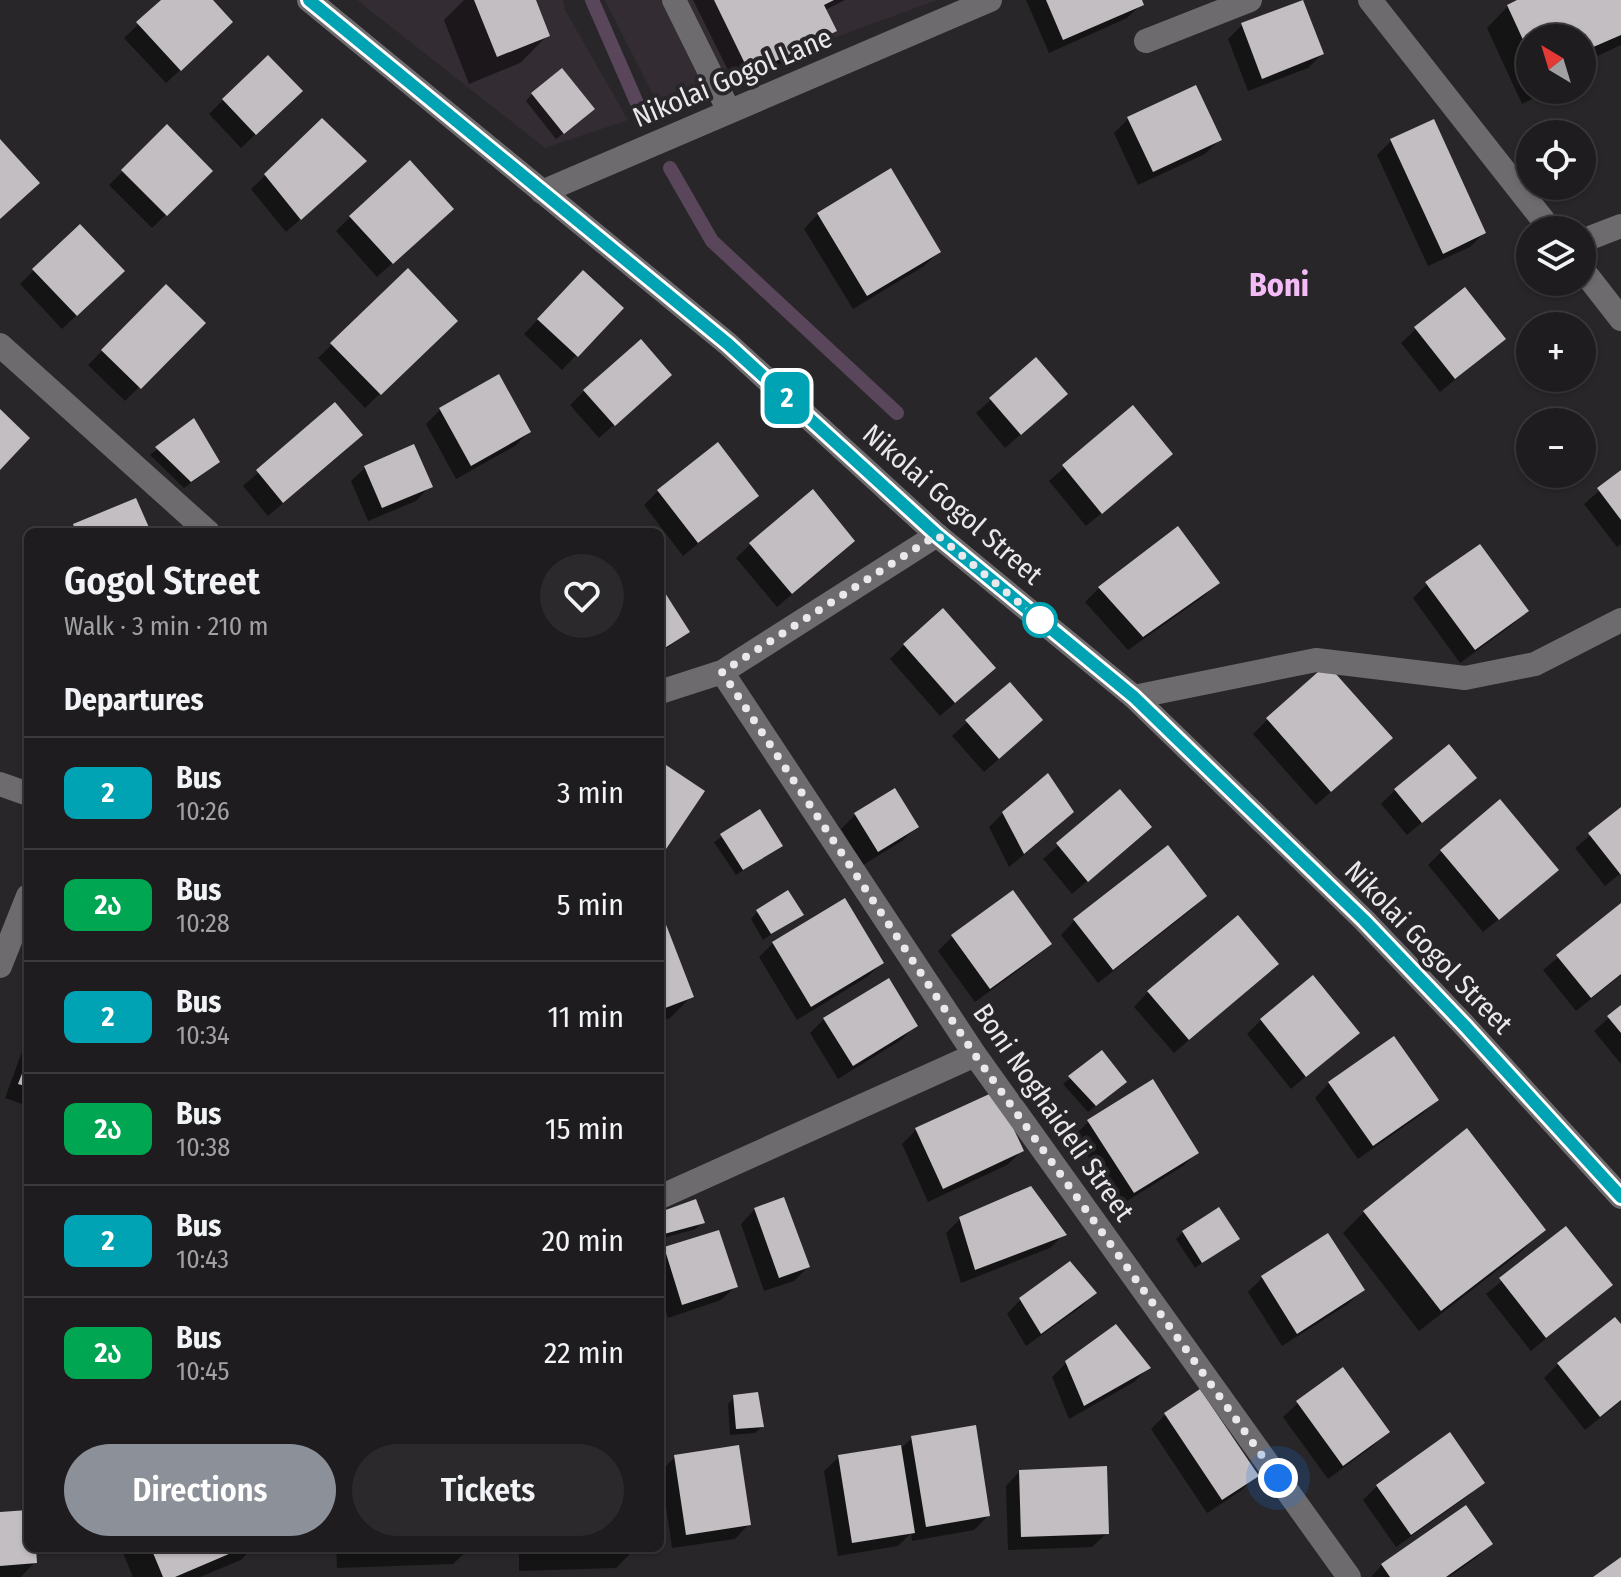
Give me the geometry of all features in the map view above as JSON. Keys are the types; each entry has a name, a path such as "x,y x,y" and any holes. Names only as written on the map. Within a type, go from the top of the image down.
{"street":[{"name":"Nikolai Gogol Street","path":"309,0 728,344 937,535 1134,697 1374,931 1621,1197"},
{"path":"674,0 729,111"},
{"name":"Nikolai Gogol Lane","path":"542,192 990,0"},
{"path":"1146,41 1250,0"},
{"path":"1370,0 1540,216"},
{"path":"1596,236 1621,226"},
{"path":"1596,287 1621,319"},
{"path":"0,345 204,528"},
{"path":"664,691 722,672 937,535"},
{"path":"1134,697 1316,660 1465,678 1535,664 1621,620"},
{"name":"Boni Noghaideli Street","path":"722,672 975,1055 1349,1577"},
{"path":"0,784 24,793"},
{"path":"0,966 24,906"},
{"path":"664,1195 975,1055"}],"shaded area":[{"path":"357,0 563,0 565,10 628,120 545,148"},
{"path":"605,0 937,0 657,103"}],"building":[{"path":"161,0 213,0 233,22 181,71 136,22"},
{"path":"474,0 536,0 550,36 497,57"},
{"path":"714,0 834,0 824,5 837,31 750,74"},
{"path":"1046,0 1142,0 1144,5 1063,40"},
{"path":"1303,0 1324,54 1262,79 1241,23"},
{"path":"1517,0 1621,0 1621,35 1596,46 1596,24 1516,25 1507,5"},
{"path":"268,55 303,91 256,135 222,99"},
{"path":"562,68 595,109 564,134 531,93"},
{"path":"1196,85 1222,140 1153,172 1127,117"},
{"path":"322,118 367,161 301,220 264,174"},
{"path":"1434,119 1486,233 1443,254 1390,139"},
{"path":"167,124 213,171 167,216 121,170"},
{"path":"0,139 40,183 0,219"},
{"path":"410,160 454,209 393,264 349,216"},
{"path":"891,168 941,252 867,296 817,213"},
{"path":"80,224 125,271 77,316 32,269"},
{"path":"408,268 458,321 381,395 330,343"},
{"path":"583,270 624,308 578,357 537,319"},
{"path":"166,284 206,323 141,389 101,350"},
{"path":"1465,287 1506,339 1455,379 1414,327"},
{"path":"641,339 672,375 615,426 583,390"},
{"path":"1036,357 1068,394 1021,435 989,398"},
{"path":"499,374 531,432 471,466 439,408"},
{"path":"335,402 363,435 283,503 256,470"},
{"path":"1133,405 1173,454 1102,514 1062,465"},
{"path":"0,409 30,438 0,470"},
{"path":"194,418 220,462 191,482 155,447"},
{"path":"718,442 759,496 698,543 657,490"},
{"path":"414,444 433,487 382,508 364,466"},
{"path":"1621,470 1621,520 1597,488"},
{"path":"813,489 855,541 792,594 749,543"},
{"path":"136,498 149,528 74,528 73,524"},
{"path":"1178,526 1220,583 1143,637 1098,587"},
{"path":"1480,544 1529,611 1475,650 1425,582"},
{"path":"664,591 690,632 664,648"},
{"path":"943,608 996,668 955,703 903,644"},
{"path":"1327,664 1393,738 1331,792 1266,718"},
{"path":"1010,682 1043,720 999,759 965,720"},
{"path":"1449,744 1477,778 1422,823 1394,789"},
{"path":"664,764 705,791 664,852"},
{"path":"1048,773 1074,812 1024,854 1002,812"},
{"path":"895,788 919,827 878,852 854,813"},
{"path":"1120,789 1152,827 1088,882 1056,843"},
{"path":"1500,799 1559,870 1499,920 1440,850"},
{"path":"1621,807 1621,875 1588,833"},
{"path":"760,809 783,846 743,870 720,834"},
{"path":"1168,845 1207,896 1113,970 1073,919"},
{"path":"788,890 804,915 771,934 756,910"},
{"path":"1013,890 1052,944 990,989 951,935"},
{"path":"845,898 884,963 811,1007 772,942"},
{"path":"1621,903 1621,974 1591,998 1556,955"},
{"path":"1238,915 1279,964 1189,1040 1147,991"},
{"path":"664,919 694,997 664,1008"},
{"path":"1313,975 1360,1033 1306,1077 1260,1019"},
{"path":"889,978 918,1026 853,1066 823,1018"},
{"path":"1621,1005 1621,1033 1607,1016"},
{"path":"1394,1036 1439,1100 1373,1146 1328,1082"},
{"path":"1102,1050 1127,1082 1096,1106 1068,1076"},
{"path":"24,1068 24,1086 18,1084"},
{"path":"1153,1079 1199,1153 1134,1193 1087,1120"},
{"path":"996,1091 1024,1151 943,1189 915,1128"},
{"path":"1467,1128 1546,1230 1441,1311 1363,1211"},
{"path":"1031,1186 1067,1235 975,1270 959,1217"},
{"path":"784,1197 810,1267 779,1278 754,1208"},
{"path":"696,1199 705,1223 664,1234 664,1211"},
{"path":"1219,1207 1240,1239 1202,1263 1182,1231"},
{"path":"1566,1226 1613,1285 1546,1338 1499,1278"},
{"path":"719,1230 738,1287 682,1305 664,1247"},
{"path":"1328,1233 1365,1290 1297,1334 1261,1276"},
{"path":"1070,1261 1097,1293 1041,1334 1019,1298"},
{"path":"1615,1317 1621,1324 1621,1400 1600,1417 1557,1363"},
{"path":"1116,1324 1151,1368 1084,1406 1065,1361"},
{"path":"1343,1367 1390,1432 1343,1466 1296,1401"},
{"path":"1200,1389 1259,1476 1222,1500 1164,1413"},
{"path":"758,1392 764,1427 736,1429 733,1395"},
{"path":"976,1425 990,1516 926,1527 911,1436"},
{"path":"1450,1432 1485,1483 1411,1535 1376,1485"},
{"path":"739,1445 751,1525 686,1535 674,1455"},
{"path":"901,1445 915,1533 852,1543 838,1455"},
{"path":"1107,1466 1109,1534 1021,1537 1019,1470"},
{"path":"1466,1505 1493,1544 1446,1577 1390,1577 1381,1564"},
{"path":"24,1510 24,1552 36,1552 37,1563 0,1566 0,1512"},
{"path":"153,1552 234,1552 175,1577 163,1577"},
{"path":"1621,1557 1621,1577 1593,1577"}],"waterway":[{"path":"592,0 640,110"},
{"path":"670,168 712,241 897,413"}],"bus line":[{"name":"2","path":"309,0 728,344 937,535 1134,697 1364,920 1621,1197"}],"district":[{"name":"Boni","path":"1279,285"}],"route":[{"path":"1040,620 937,535 722,672 975,1055 1278,1478"}]}
